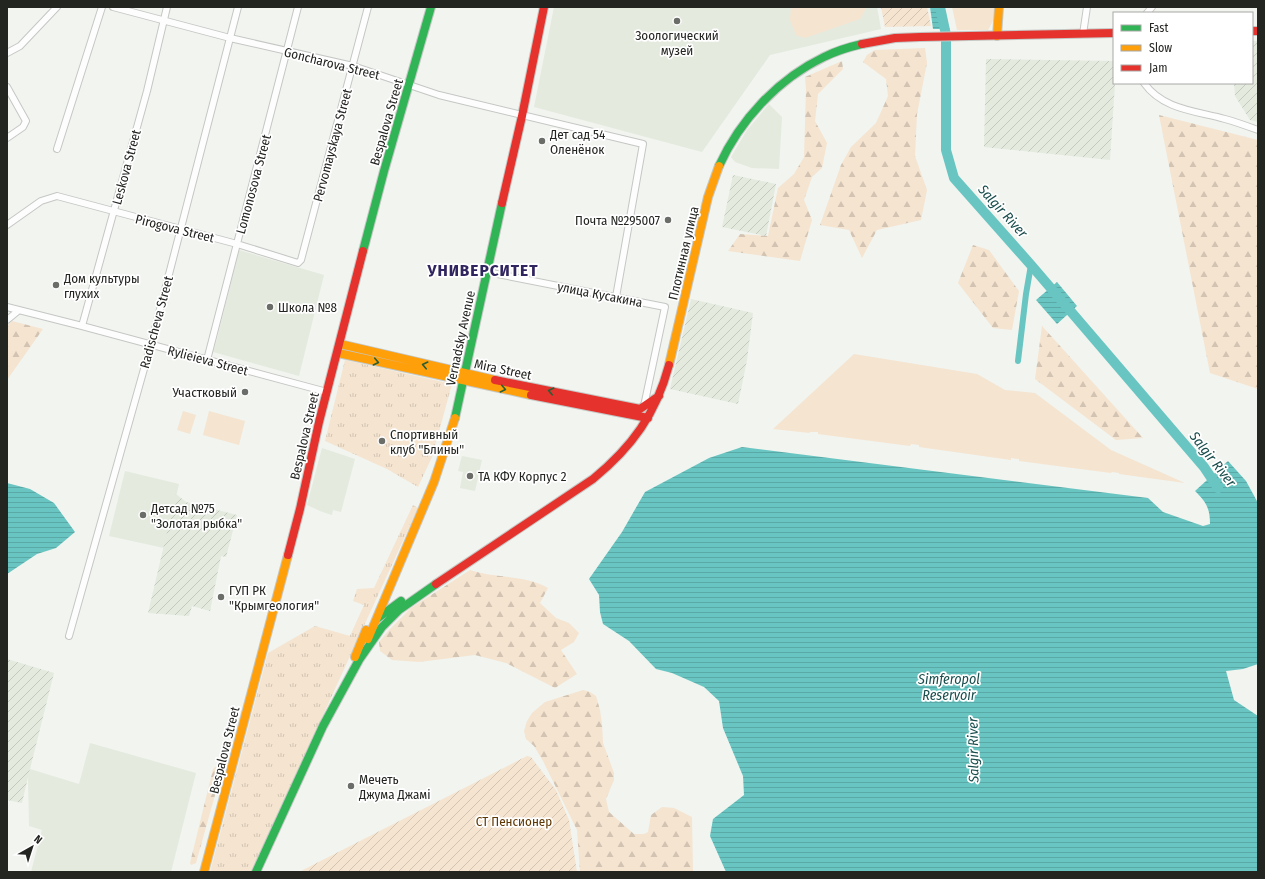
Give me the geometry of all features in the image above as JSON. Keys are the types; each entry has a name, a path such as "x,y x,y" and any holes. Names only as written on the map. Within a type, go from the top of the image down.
{"main road":[{"name":"Bespalova Street","path":"204,872 300,509 340,344 388,158 431,7"},
{"name":"Vernadsky Avenue","path":"359,660 434,482 444,456 455,418 463,376 522,116 544,7"},
{"path":"997,36 1000,7"},
{"name":"Плотинная улица","path":"648,418 662,388 673,349 705,213 717,171 729,146 743,126 761,103 780,84 806,66 829,54 859,44 880,40 953,36 1113,34"},
{"name":"Mira Street","path":"340,344 533,396 648,418"},
{"name":"Mira Street","path":"338,353 630,408 640,409 644,406"},
{"path":"644,406 659,396"},
{"path":"368,627 444,571 551,502 592,473 617,452 648,418"},
{"path":"256,872 335,702 359,660 382,627 399,610 593,479 625,450 648,418"},
{"name":"Vernadsky Avenue","path":"335,702 404,551"}],"street":[{"path":"7,53 20,46 57,7"},
{"path":"57,149 102,7"},
{"name":"Goncharova Street","path":"113,7 230,38 353,66 438,95 643,144 616,297"},
{"name":"Leskova Street","path":"82,326 147,91 167,7"},
{"name":"Radischeva Street","path":"69,636 151,344 238,7"},
{"name":"Lomonosova Street","path":"207,360 298,7"},
{"name":"Pervomayskaya Street","path":"300,260 368,7"},
{"path":"1083,34 1087,7"},
{"path":"1145,84 1152,93 1177,107 1200,114 1225,119 1258,130"},
{"path":"7,87 26,121 23,127 7,138"},
{"name":"Pirogova Street","path":"7,225 41,201 57,196 237,244 298,263 300,260"},
{"name":"улица Кусакина","path":"487,272 665,307"},
{"name":"Rylieieva Street","path":"7,307 328,392"},
{"name":"Плотинная улица","path":"644,406 665,307"},
{"path":"7,320 18,311"}],"shaded area":[{"path":"554,7 877,7 881,29 770,55 702,152 534,107"},
{"path":"1253,41 1258,41 1258,122 1250,120 1235,96 1234,84 1253,84"},
{"path":"986,59 1113,61 1113,84 1115,84 1110,160 984,147"},
{"path":"769,104 782,117 779,169 752,168 735,162 731,157 747,130"},
{"path":"733,175 776,184 766,236 722,227"},
{"name":"Школа №8","path":"239,250 324,275 299,376 213,352"},
{"path":"691,299 753,313 747,360 738,404 670,389"},
{"path":"322,448 355,459 341,512 333,510 332,515 307,505"},
{"path":"462,456 482,460 475,491 460,488 463,472 458,471"},
{"name":"Детсад №75 \"Золотая рыбка\"","path":"125,471 179,484 164,548 109,536"},
{"path":"176,494 186,502 237,515 226,557 221,556 210,611 192,606 189,616 148,613"},
{"path":"7,659 54,673 22,803 7,800"},
{"path":"90,743 196,773 171,872 31,872 42,830 29,826 28,776 30,769 79,784"}],"green space":[{"path":"791,7 867,7 860,19 805,38 796,35 790,20"},
{"path":"881,7 927,7 931,26 885,27"},
{"path":"952,7 994,7 993,21 988,30 957,30"},
{"path":"925,48 927,63 917,114 915,156 927,190 921,220 877,230 862,258 849,230 820,225 841,165 851,147 876,123 888,96 886,79 863,62 867,55 875,50"},
{"path":"842,61 843,69 818,94 815,121 827,143 822,168 812,177 804,200 812,220 800,261 728,251 740,234 768,236 778,188 794,174 804,157 805,77"},
{"path":"1159,115 1258,140 1258,389 1210,373"},
{"path":"973,245 989,250 1019,291 1012,330 993,328 958,283"},
{"path":"12,321 43,329 7,380 7,326"},
{"path":"1042,326 1143,438 1116,440 1035,379"},
{"path":"854,354 977,374 1005,390 1035,393 1111,450 1185,483 1112,472 1019,461 1019,459 1011,458 1011,460 919,447 919,445 911,444 910,446 818,434 818,432 810,433 773,429"},
{"path":"345,360 452,384 432,457 418,487 387,469 325,441"},
{"path":"183,411 196,415 190,434 177,430"},
{"path":"209,411 245,421 239,445 203,435"},
{"path":"413,505 418,508 251,872 210,872 268,653 315,626 350,636 364,605 353,601 357,589 374,588"},
{"path":"470,570 490,575 529,581 548,588 540,603 556,618 569,623 579,633 574,642 561,650 577,674 555,688 506,663 475,655 419,662 392,660 380,651 379,642 411,608"},
{"path":"583,690 596,696 600,710 603,743 614,773 614,780 606,799 609,812 634,834 644,834 648,832 651,815 662,807 674,808 692,817 693,872 580,872 577,830 543,761 534,746 526,739 524,731 527,721 532,713 545,702"},
{"name":"СТ Пенсионер","path":"527,756 531,757 556,790 569,820 577,872 299,872"},
{"path":"218,766 222,770 196,863 191,865 190,863 213,769"}],"water":[{"path":"930,7 937,7 942,21 950,29 933,29"},
{"path":"1057,282 1077,306 1057,324 1036,300"},
{"name":"Simferopol Reservoir","path":"742,447 1148,498 1163,512 1203,526 1210,524 1208,509 1205,502 1195,491 1228,461 1246,481 1258,503 1258,664 1243,669 1226,671 1234,700 1258,716 1258,872 726,872 710,836 713,819 744,795 743,776 723,728 719,701 704,687 672,673 656,669 629,641 603,624 600,612 599,595 589,579 622,532 645,492 709,458"},
{"path":"7,483 30,489 54,503 75,532 56,548 37,554 7,574"}],"waterway":[{"name":"Salgir River","path":"940,7 946,35 946,150 954,178 1031,265 1204,467 1218,488"},
{"path":"1018,361 1031,265"}],"traffic: fast":[{"path":"363,251 384,171 431,7"},
{"path":"719,166 728,149 749,117 776,89 807,66 824,57 843,49 862,44"},
{"path":"455,418 502,203"},
{"path":"256,872 323,726 359,660 382,627 399,610 436,584"},
{"path":"378,618 401,601"}],"traffic: slow":[{"path":"997,36 999,7"},
{"path":"669,365 708,197 719,166"},
{"path":"340,344 495,380"},
{"path":"338,353 531,395"},
{"path":"368,639 434,482 455,418"},
{"path":"204,872 288,555"},
{"path":"355,657 366,630"}],"traffic: jam":[{"path":"502,203 522,116 544,7"},
{"path":"1253,31 1258,31"},
{"path":"862,44 895,38 1113,33"},
{"path":"288,555 300,509 319,422 363,251"},
{"path":"436,584 593,479 620,455 631,442 650,414 664,383 669,365"},
{"path":"495,380 640,409 659,396"},
{"path":"531,395 648,418"}],"place":[{"name":"Зоологический музей","path":"677,21"},
{"name":"Дет сад 54 Оленёнок","path":"542,141"},
{"name":"Почта №295007","path":"668,220"},
{"name":"Дом культуры глухих","path":"56,285"},
{"name":"Школа №8","path":"270,307"},
{"name":"Участковый","path":"245,392"},
{"name":"Спортивный клуб \"Блины\"","path":"382,441"},
{"name":"ТА КФУ Корпус 2","path":"470,476"},
{"name":"Детсад №75 \"Золотая рыбка\"","path":"143,515"},
{"name":"ГУП РК \"Крымгеология\"","path":"221,597"},
{"name":"Мечеть Джума Джамі","path":"351,786"}],"district":[{"name":"УНИВЕРСИТЕТ","path":"483,270"}]}
